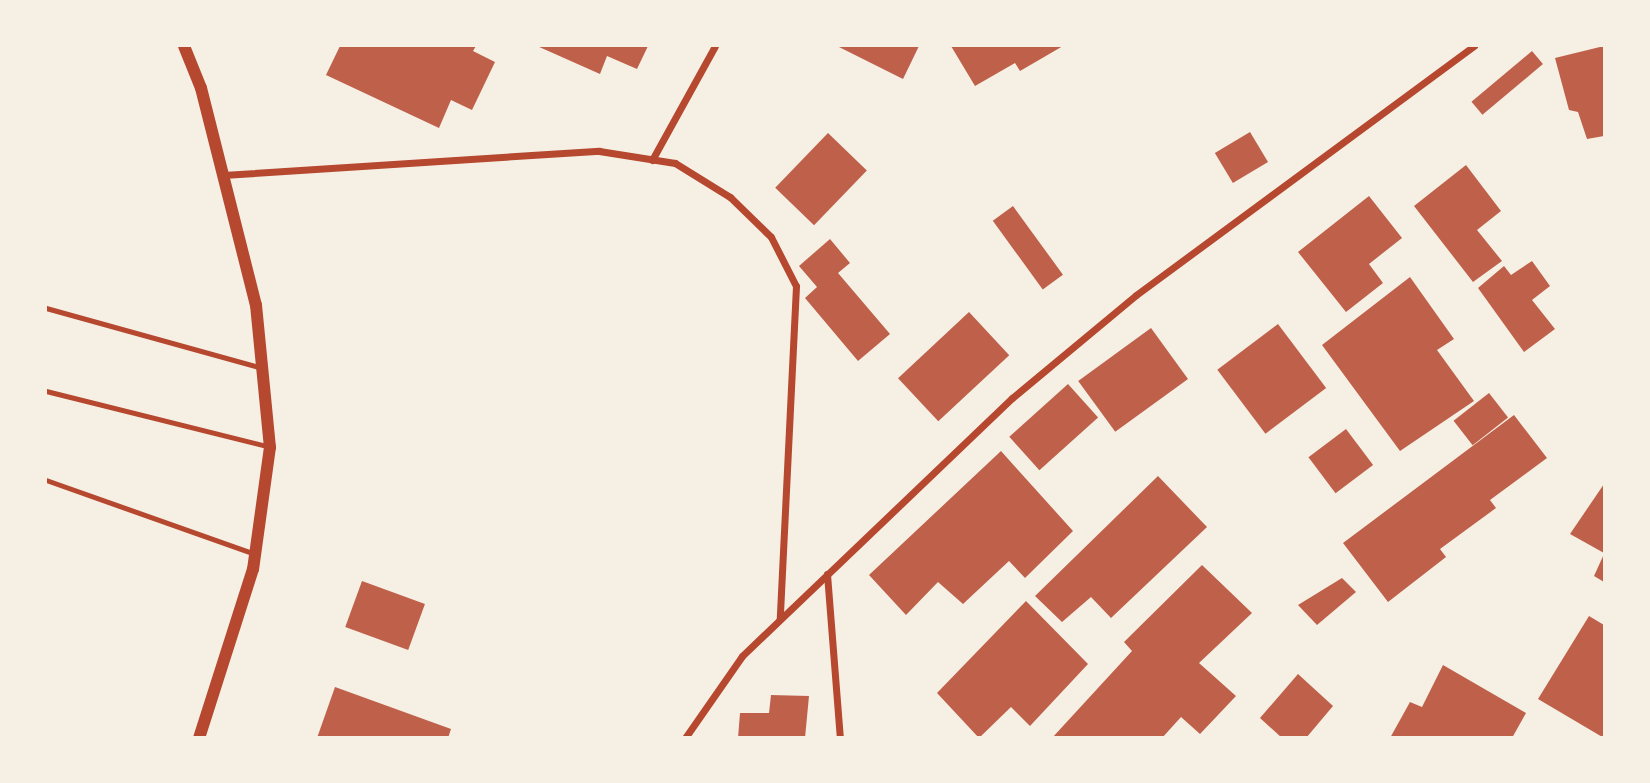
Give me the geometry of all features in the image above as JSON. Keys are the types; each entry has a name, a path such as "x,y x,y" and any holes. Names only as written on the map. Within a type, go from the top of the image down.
{"street":[{"path":"184,46 256,305 270,447 255,554 199,737"},
{"path":"652,160 715,46"},
{"path":"685,737 742,656 1012,398 1126,304 1474,46"},
{"path":"222,176 599,151 675,163 730,197 771,237 796,286 780,620"},
{"path":"827,574 840,737"}],"lane":[{"path":"46,308 262,368"},
{"path":"46,390 270,447"},
{"path":"46,480 255,554"}],"building":[{"path":"340,46 476,46 473,51 495,62 472,110 451,100 439,128 326,75"},
{"path":"537,46 648,46 637,69 607,56 600,74"},
{"path":"837,46 919,46 903,79"},
{"path":"951,46 1063,46 1020,71 1015,63 975,86"},
{"path":"1604,46 1604,136 1587,139 1578,112 1569,110 1555,58"},
{"path":"1532,51 1543,64 1482,115 1471,102"},
{"path":"1250,132 1268,162 1233,183 1215,153"},
{"path":"828,133 867,171 814,225 775,188"},
{"path":"1466,165 1501,211 1477,230 1502,261 1473,282 1414,206"},
{"path":"1369,196 1402,238 1369,264 1383,283 1346,312 1298,252"},
{"path":"1013,206 1063,275 1043,289 993,221"},
{"path":"830,239 850,263 838,273 890,334 858,361 805,298 817,287 799,266"},
{"path":"1532,261 1550,286 1532,300 1555,329 1524,352 1478,288 1504,266 1511,275"},
{"path":"1410,277 1454,339 1437,350 1474,401 1400,451 1322,345"},
{"path":"969,312 1009,355 938,421 898,378"},
{"path":"1278,324 1326,388 1265,434 1217,370"},
{"path":"1151,328 1188,379 1115,432 1078,381"},
{"path":"1068,384 1098,417 1039,470 1009,437"},
{"path":"1489,393 1508,417 1473,445 1454,421"},
{"path":"1514,415 1547,458 1490,500 1496,508 1440,549 1446,557 1388,602 1343,543"},
{"path":"1346,429 1373,465 1336,493 1308,457"},
{"path":"1001,451 1073,531 1025,578 1009,561 963,604 938,582 906,615 869,575"},
{"path":"1158,476 1207,527 1111,618 1091,597 1062,622 1035,596"},
{"path":"1604,484 1604,553 1570,534"},
{"path":"1604,554 1604,582 1594,576"},
{"path":"1202,565 1252,613 1199,663 1236,696 1200,734 1181,717 1162,738 1052,738 1132,651 1124,642"},
{"path":"1342,578 1356,592 1317,625 1298,605"},
{"path":"362,581 425,604 408,650 345,627"},
{"path":"1026,601 1088,664 1030,726 1011,707 979,738 937,693"},
{"path":"1589,616 1604,625 1604,738 1538,699"},
{"path":"1443,665 1526,713 1512,738 1390,738 1410,702 1422,707"},
{"path":"1298,674 1333,706 1306,738 1282,738 1260,718"},
{"path":"335,687 451,729 448,738 317,738"},
{"path":"771,695 809,696 805,738 738,738 740,713 769,713"}]}
